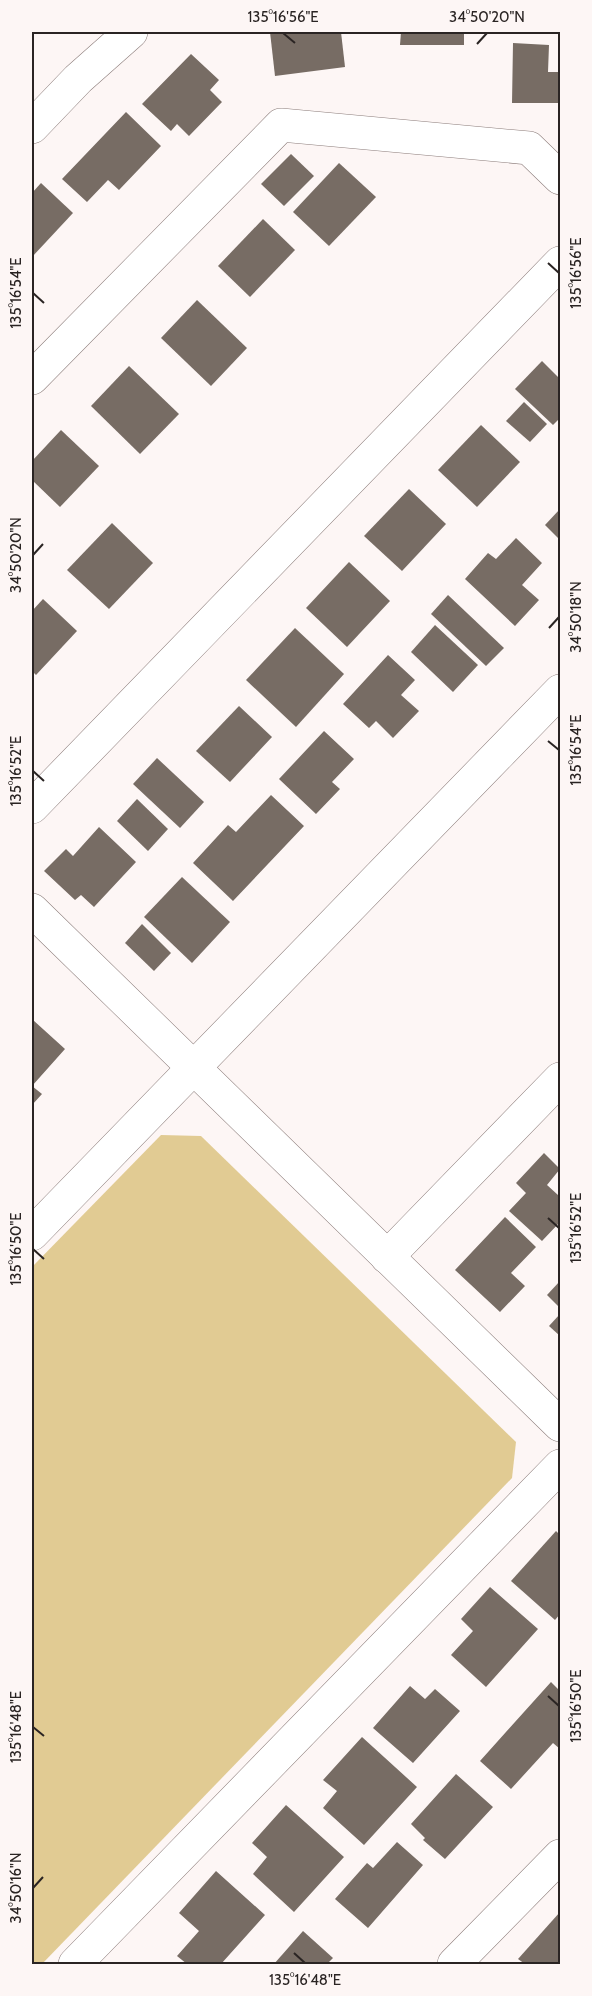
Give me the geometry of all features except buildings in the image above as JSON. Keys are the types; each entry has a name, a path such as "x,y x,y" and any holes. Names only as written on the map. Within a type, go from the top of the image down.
{"street":[{"path":"32,127 78,79 131,32"},
{"path":"32,378 281,125 530,148 561,178"},
{"path":"32,807 561,263"},
{"path":"32,1234 561,691"},
{"path":"32,910 561,1425"},
{"path":"387,1257 561,1079"},
{"path":"75,1965 561,1466"},
{"path":"454,1965 561,1856"}],"shaded area":[{"path":"161,1135 201,1136 516,1442 512,1478 42,1964 32,1964 32,1267"}]}
